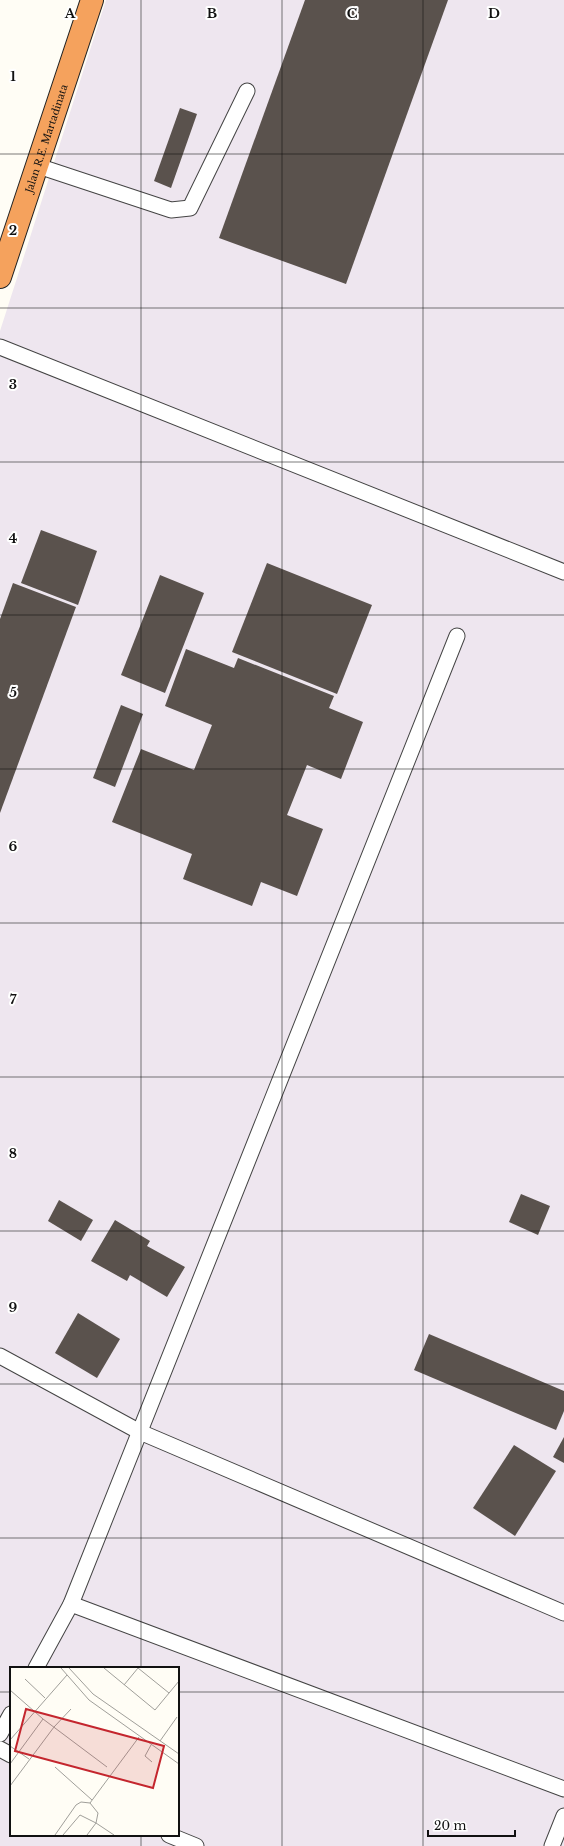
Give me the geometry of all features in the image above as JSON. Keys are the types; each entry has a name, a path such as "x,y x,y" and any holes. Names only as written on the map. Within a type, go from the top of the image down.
{"highway":[{"name":"Jalan R.E. Martadinata","path":"0,277 92,0"}],"lane":[{"path":"38,166 171,210 190,208 247,91"},
{"path":"0,347 564,572"},
{"path":"37,1667 71,1604 457,636"},
{"path":"0,1356 140,1432 564,1613"},
{"path":"71,1604 564,1789"},
{"path":"0,1734 10,1716"},
{"path":"0,1749 10,1754"},
{"path":"552,1846 564,1816"},
{"path":"171,1836 196,1846"}],"shaded area":[{"path":"106,0 564,0 564,1846 0,1846 0,331"}],"building":[{"path":"305,0 448,0 346,284 219,238"},
{"path":"180,108 197,114 171,188 154,181"},
{"path":"41,530 97,551 78,605 21,583"},
{"path":"267,563 372,605 337,694 232,652"},
{"path":"160,575 204,593 165,693 121,675"},
{"path":"13,583 76,607 0,813 0,619"},
{"path":"186,649 234,668 238,658 334,696 329,708 363,722 341,779 307,765 287,815 323,829 297,896 261,882 252,906 183,879 192,854 112,822 141,749 194,770 212,725 165,706"},
{"path":"121,705 143,714 115,787 93,778"},
{"path":"521,1194 550,1206 538,1235 509,1222"},
{"path":"59,1200 93,1220 81,1241 48,1221"},
{"path":"115,1220 150,1241 147,1246 185,1267 167,1297 130,1275 127,1281 91,1261"},
{"path":"78,1313 120,1339 97,1378 55,1353"},
{"path":"429,1334 564,1391 564,1411 556,1430 414,1370"},
{"path":"564,1437 564,1463 553,1457"},
{"path":"514,1445 556,1471 515,1536 473,1508"}]}
